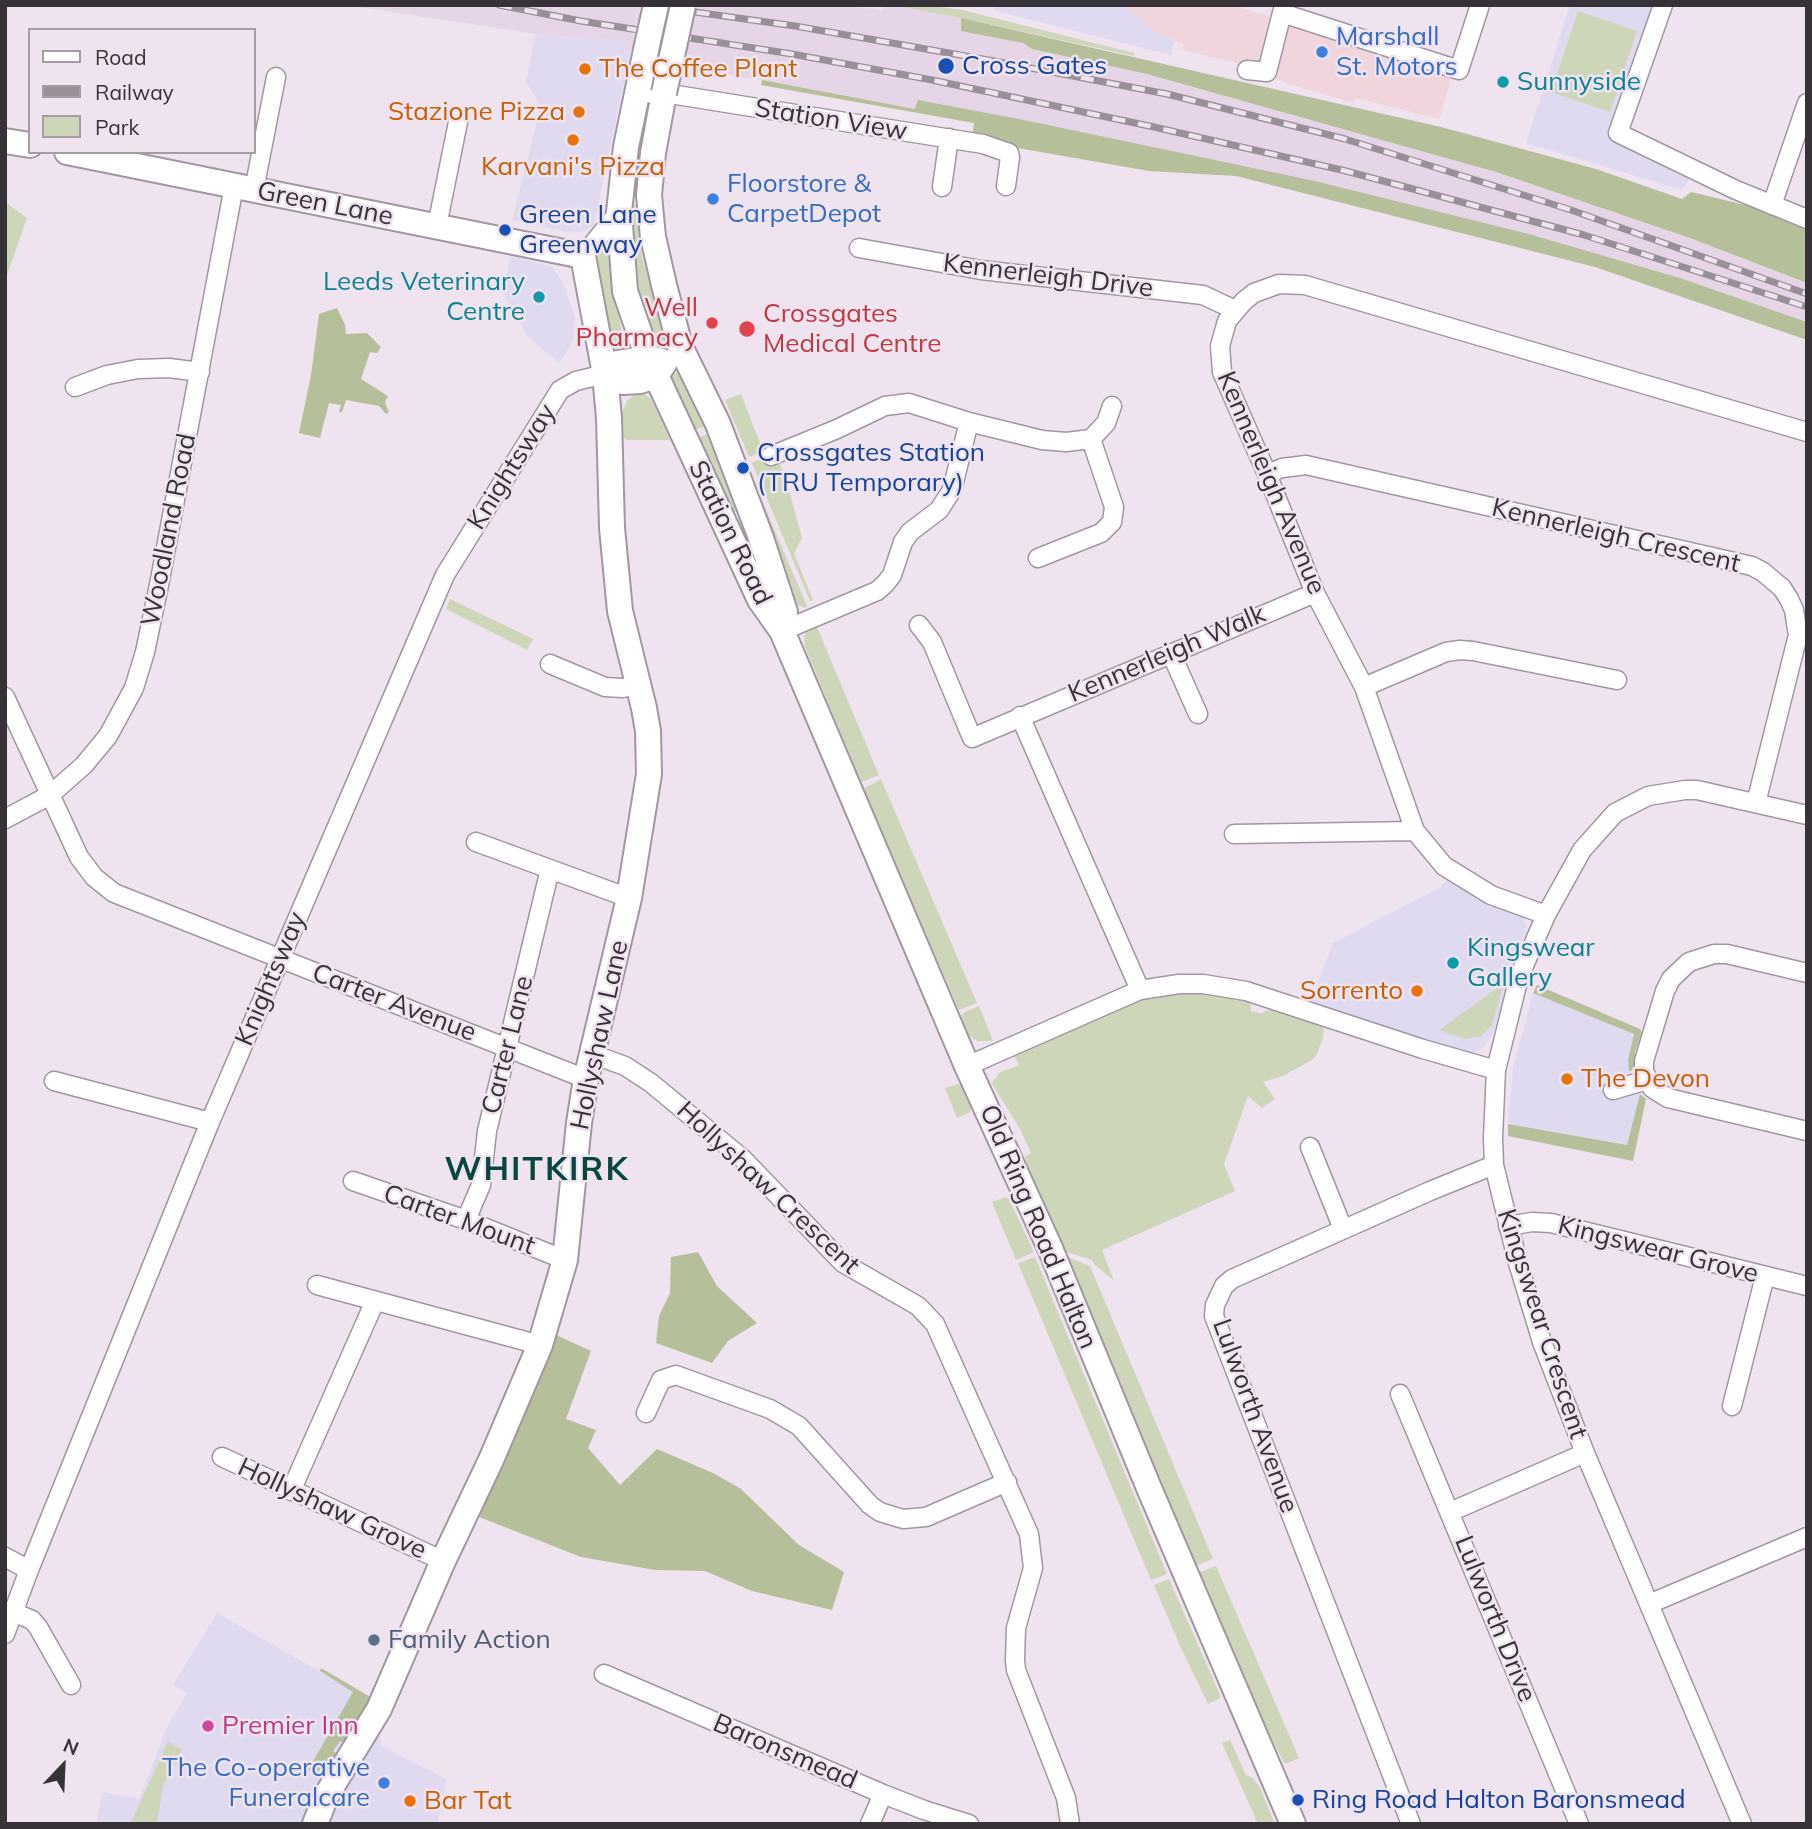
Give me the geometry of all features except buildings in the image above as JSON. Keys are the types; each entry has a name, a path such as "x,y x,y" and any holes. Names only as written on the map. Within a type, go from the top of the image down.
{"main road":[{"name":"Station Road","path":"656,5 626,148 619,212 625,291 760,600 782,631"},
{"name":"Station Road","path":"683,5 653,153 649,195 653,237 676,331 691,372 718,424 757,527 785,612 782,631"},
{"path":"638,88 664,93"},
{"path":"5,141 28,145"},
{"name":"Green Lane","path":"77,154 583,256"},
{"name":"Hollyshaw Lane","path":"315,1824 326,1797 379,1709 540,1345 565,1260 586,1079 629,898 649,774 648,731 620,611 612,528 605,374 583,256"},
{"path":"656,365 676,331"},
{"path":"605,374 617,363 656,365 691,372"},
{"name":"Old Ring Road Halton","path":"782,631 967,1066 1049,1248 1293,1824"}],"street":[{"path":"1247,70 1267,72 1283,9 1459,70 1480,5"},
{"path":"1663,5 1618,133 1726,186 1807,219"},
{"name":"Woodland Road","path":"256,146 276,77"},
{"name":"Station View","path":"664,93 983,144 1009,153 1006,186"},
{"path":"1772,205 1807,103"},
{"path":"437,226 459,117"},
{"path":"942,187 949,138"},
{"name":"Woodland Road","path":"5,819 50,794 97,751 118,721 134,688 150,626 200,372 254,154"},
{"path":"583,256 619,212"},
{"name":"Kennerleigh Drive","path":"859,248 981,270 1203,295 1235,310"},
{"name":"Kennerleigh Avenue","path":"1546,915 1492,895 1444,866 1415,831 1364,687 1315,593 1222,372 1222,334 1235,310 1254,293 1279,284 1305,285 1807,432"},
{"path":"75,387 107,375 138,369 169,368 200,372"},
{"name":"Knightsway","path":"5,1634 210,1122 445,575 560,390 576,382 605,374"},
{"path":"771,456 885,406 909,402 968,422 1054,442 1091,439 1106,423 1112,406"},
{"path":"782,631 877,591 885,584 892,575 903,542 910,532 939,510 952,490 968,422"},
{"path":"1038,558 1101,533 1112,522 1114,507 1091,439"},
{"name":"Kennerleigh Crescent","path":"1267,474 1282,468 1306,465 1752,566 1763,572 1783,588 1790,598 1798,635 1756,803"},
{"name":"Kennerleigh Walk","path":"919,625 937,652 972,738 1315,593"},
{"path":"1364,687 1446,652 1460,650 1617,680"},
{"path":"1171,653 1198,715"},
{"path":"550,664 605,687 638,685"},
{"name":"Carter Avenue","path":"5,697 79,857 104,886 125,899 586,1079"},
{"path":"1020,716 1140,990"},
{"name":"Kingswear Crescent","path":"1742,1824 1585,1453 1542,1342 1508,1226 1494,1165 1496,1070 1518,977 1563,881 1582,850 1606,821 1626,806 1660,792 1685,790 1807,815"},
{"path":"1234,834 1415,831"},
{"path":"477,842 629,898"},
{"name":"Carter Lane","path":"466,1220 481,1185 487,1131 550,869"},
{"path":"1807,973 1727,954 1701,957 1689,962 1671,979 1665,991 1644,1061 1647,1080 1652,1088 1668,1098 1807,1131"},
{"path":"967,1066 1140,990 1179,984 1228,987 1496,1070"},
{"name":"Hollyshaw Crescent","path":"592,1054 625,1066 707,1127 743,1159 843,1263 908,1300 927,1314 941,1334 1029,1534 1034,1556 1031,1579 1016,1628 1016,1670 1066,1798 1070,1824"},
{"path":"1613,1090 1647,1080"},
{"path":"54,1081 210,1122"},
{"path":"1310,1147 1343,1229"},
{"name":"Lulworth Avenue","path":"1411,1824 1214,1316 1218,1295 1232,1279 1494,1165"},
{"name":"Carter Mount","path":"352,1181 466,1220 565,1260"},
{"name":"Kingswear Grove","path":"1508,1226 1532,1222 1551,1223 1807,1286"},
{"path":"1732,1406 1765,1276"},
{"path":"317,1285 540,1345"},
{"path":"291,1491 374,1301"},
{"path":"646,1413 661,1380 676,1375 770,1409 799,1426 870,1506 891,1517 926,1517 1007,1482"},
{"path":"1400,1394 1450,1512"},
{"name":"Lulworth Drive","path":"1578,1824 1450,1512 1585,1453"},
{"name":"Hollyshaw Grove","path":"222,1457 443,1562"},
{"path":"1649,1604 1807,1536"},
{"path":"5,1557 29,1570"},
{"path":"13,1612 32,1620 71,1685"},
{"name":"Baronsmead","path":"604,1674 883,1794 969,1824"},
{"path":"870,1824 883,1794"}],"shaded area":[{"path":"346,5 834,5 883,10 883,5 892,5 961,18 961,30 1023,43 1032,49 1147,74 1395,143 1496,172 1690,238 1807,283 1807,322 1680,278 1529,234 1315,181 918,100 916,109 699,69 700,63 691,60 689,55 626,49 627,41 536,34"},
{"path":"993,5 1123,5 1160,35 1174,41 1171,55 996,11"},
{"path":"1123,5 1233,5 1452,78 1439,119 1356,98 1353,103 1288,84 1253,67 1182,50 1183,44 1160,35"},
{"path":"1570,5 1663,5 1618,133 1695,171 1682,190 1526,143"},
{"path":"536,34 627,41 626,49 631,49 594,225 585,231 571,233 512,220 539,114 537,99 526,82"},
{"path":"511,256 552,267 562,281 575,316 573,342 559,363 528,337 503,293"},
{"path":"1449,876 1522,914 1526,925 1494,1031 1483,1048 1472,1053 1462,1053 1310,1005 1333,943 1441,887"},
{"path":"1533,993 1635,1034 1628,1061 1634,1084 1640,1094 1628,1145 1508,1124 1513,1068"},
{"path":"217,1613 370,1700 382,1746 447,1779 437,1824 96,1824 103,1792 139,1799 169,1723 187,1693 173,1685"}],"green space":[{"path":"892,5 925,5 962,10 1134,53 1134,56 961,18"},
{"path":"1578,11 1637,31 1610,112 1551,92"},
{"path":"961,18 1441,127 1596,169 1682,199 1691,192 1807,220 1807,283 1690,238 1496,172 1147,74 1032,49 1023,43 961,31"},
{"path":"762,80 915,109 918,100 1024,120 1315,181 1529,234 1680,278 1807,322 1807,340 1595,267 1236,176 1149,171 972,140 974,123 761,85"},
{"path":"5,202 27,218 5,281"},
{"path":"633,204 636,206 642,257 665,332 665,339 661,343 655,342 640,298 631,255 630,207"},
{"path":"609,239 610,265 624,346 607,333 594,255 598,245"},
{"path":"337,308 346,334 367,333 381,347 377,353 370,352 361,379 388,396 385,403 389,412 386,414 379,406 346,400 342,412 339,412 341,405 329,403 320,438 299,433 311,375 319,314"},
{"path":"672,373 677,373 687,382 705,426 695,430 669,377"},
{"path":"642,392 651,399 670,440 626,440 620,432 621,414 627,401 636,393"},
{"path":"741,394 763,451 749,457 725,400"},
{"path":"732,430 807,606 806,608 792,603"},
{"path":"707,434 736,511 731,513 698,438"},
{"path":"767,455 779,461 789,490 802,538 794,553 813,600 810,601 752,463"},
{"path":"450,599 533,639 527,650 446,609"},
{"path":"814,620 879,775 861,782 805,647 804,636"},
{"path":"881,779 977,1003 959,1010 863,789"},
{"path":"1504,983 1492,1025 1481,1036 1465,1039 1439,1030"},
{"path":"1537,985 1640,1029 1642,1033 1635,1052 1634,1070 1629,1071 1628,1060 1634,1034 1533,993"},
{"path":"1168,994 1232,996 1250,1002 1251,1011 1263,1014 1275,1009 1321,1024 1324,1029 1323,1038 1316,1056 1310,1061 1283,1076 1263,1082 1275,1099 1262,1108 1248,1096 1224,1164 1235,1191 1102,1250 1114,1281 1092,1260 1057,1249 1036,1200 1025,1156 1031,1153 1019,1127 992,1084 1000,1072 1019,1065 1013,1053 1142,1000"},
{"path":"979,1006 993,1041 977,1041 969,1036 966,1029 961,1016"},
{"path":"962,1085 972,1108 969,1113 957,1118 945,1088"},
{"path":"1640,1094 1646,1099 1633,1161 1508,1136 1508,1124 1627,1145"},
{"path":"1006,1197 1034,1252 1016,1260 992,1202"},
{"path":"698,1252 717,1286 757,1323 728,1341 712,1363 656,1343 659,1316 670,1293 671,1257"},
{"path":"1062,1255 1090,1266 1213,1559 1195,1566"},
{"path":"1035,1257 1167,1574 1151,1580 1018,1263"},
{"path":"556,1335 591,1351 566,1419 596,1430 588,1448 620,1485 657,1449 713,1473 741,1489 799,1545 844,1572 832,1610 752,1591 705,1571 655,1570 581,1557 474,1515"},
{"path":"1216,1566 1299,1758 1285,1764 1254,1707 1198,1573"},
{"path":"1169,1579 1220,1695 1219,1699 1208,1704 1154,1585"},
{"path":"321,1668 372,1698 343,1742 340,1741 333,1751 336,1753 329,1765 314,1773 308,1770 353,1692 320,1671"},
{"path":"1230,1740 1246,1775 1253,1778 1260,1788 1275,1824 1258,1824 1222,1743"},
{"path":"168,1742 182,1749 163,1786 157,1824 130,1824"}],"railway":[{"path":"499,5 932,80 1346,171 1584,235 1807,307"},
{"path":"645,5 795,26 1167,94 1345,139 1571,210 1807,294"}],"place":[{"name":"Marshall St. Motors","path":"1322,52"},
{"name":"Cross Gates","path":"946,66"},
{"name":"The Coffee Plant","path":"585,69"},
{"name":"Sunnyside","path":"1503,82"},
{"name":"Stazione Pizza","path":"579,112"},
{"name":"Karvani's Pizza","path":"573,140"},
{"name":"Floorstore & CarpetDepot","path":"713,199"},
{"name":"Green Lane Greenway","path":"505,230"},
{"name":"Leeds Veterinary Centre","path":"539,297"},
{"name":"Well Pharmacy","path":"712,323"},
{"name":"Crossgates Medical Centre","path":"747,329"},
{"name":"Crossgates Station (TRU Temporary)","path":"743,468"},
{"name":"Kingswear Gallery","path":"1453,963"},
{"name":"Sorrento","path":"1417,991"},
{"name":"The Devon","path":"1567,1079"},
{"name":"Family Action","path":"374,1640"},
{"name":"Premier Inn","path":"208,1726"},
{"name":"The Co-operative Funeralcare","path":"384,1783"},
{"name":"Ring Road Halton Baronsmead","path":"1298,1800"},
{"name":"Bar Tat","path":"410,1801"}],"district":[{"name":"WHITKIRK","path":"537,1170"}]}
